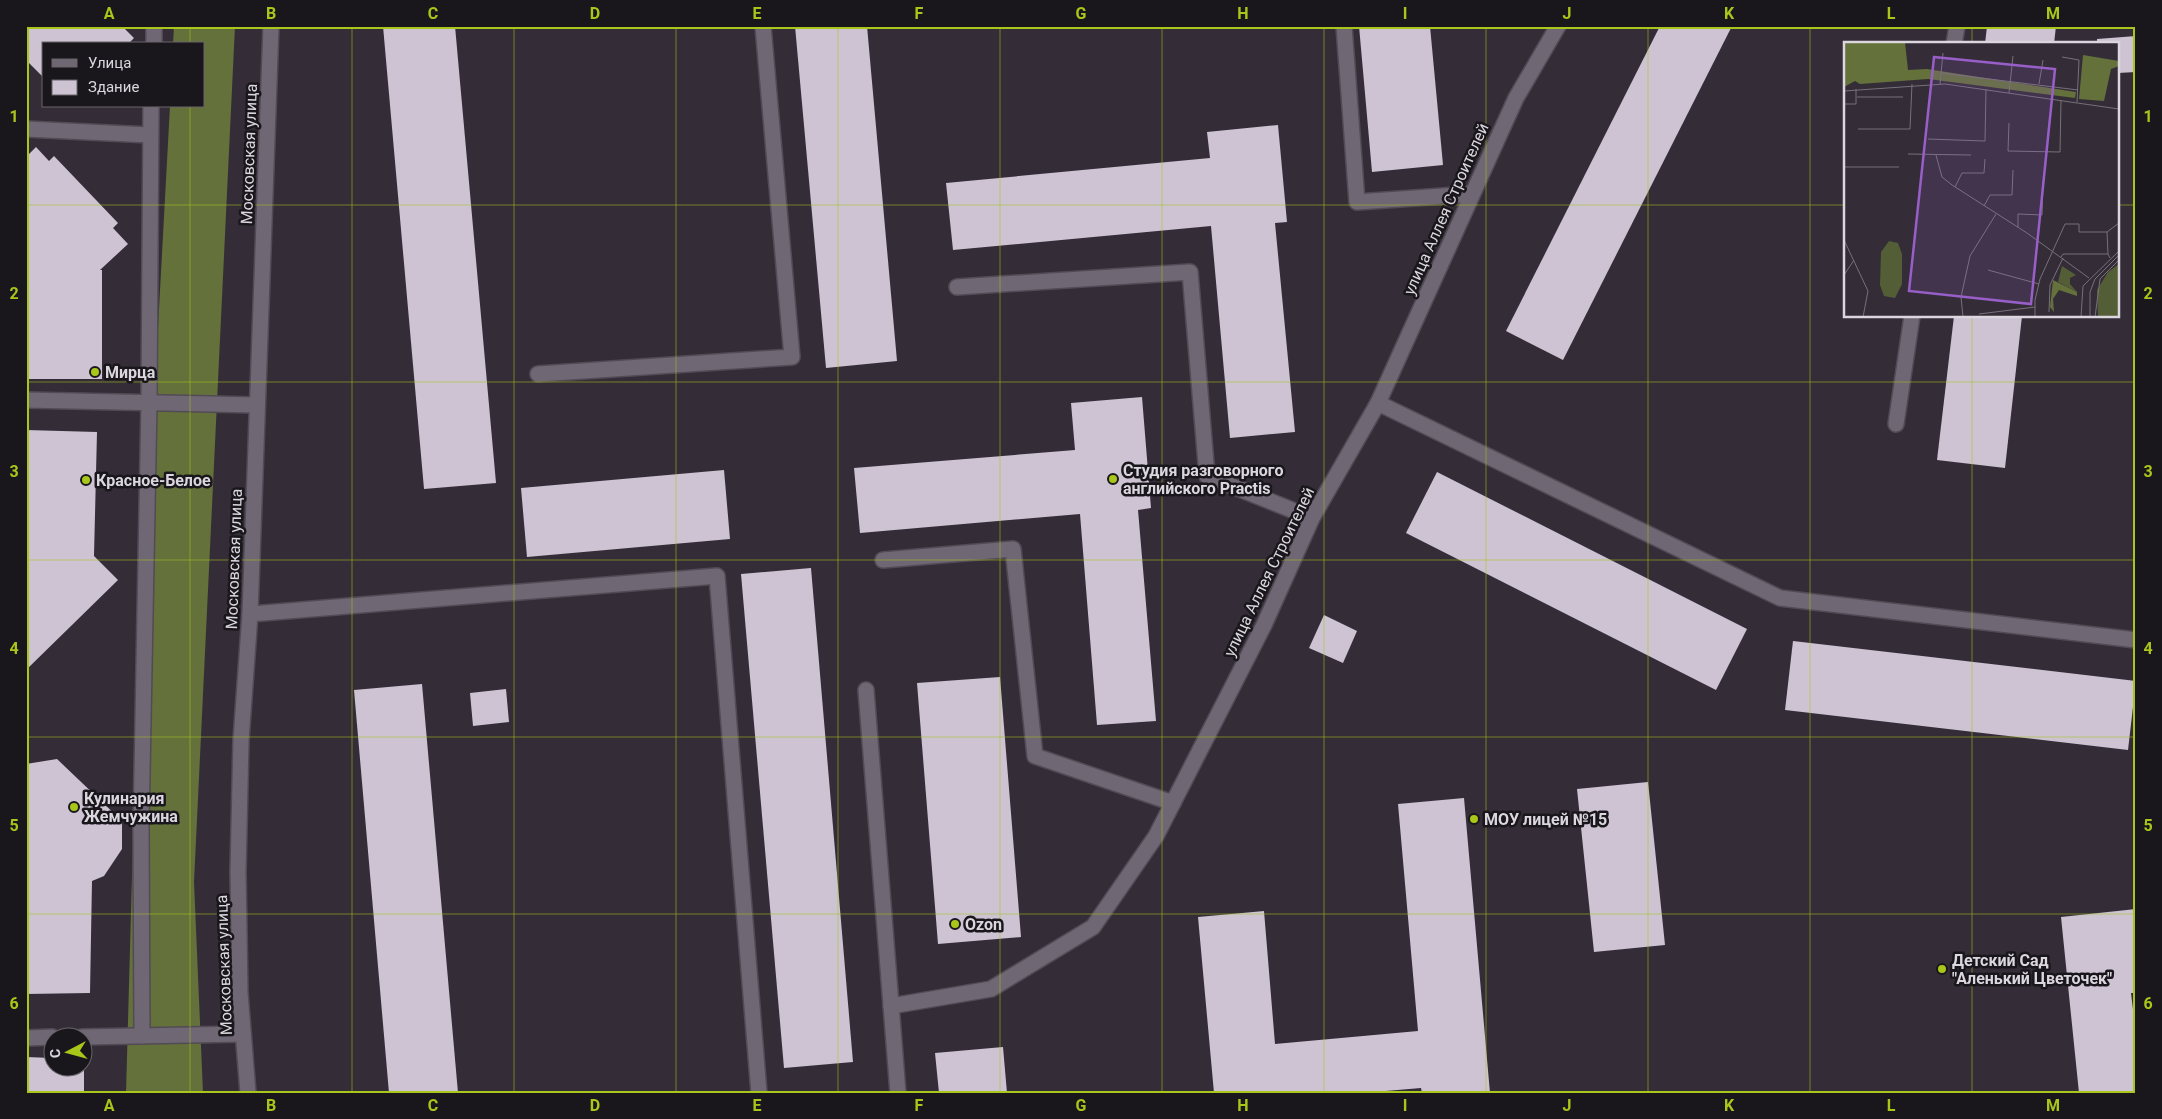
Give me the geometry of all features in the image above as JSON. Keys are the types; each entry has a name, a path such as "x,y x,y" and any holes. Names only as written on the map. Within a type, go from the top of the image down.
{"street":[{"path":"154,26 154,42"},
{"name":"Московская улица","path":"248,1093 243,1034 238,872 241,740 250,614 271,26"},
{"path":"538,374 792,357 763,26"},
{"path":"1344,26 1357,202 1472,194"},
{"name":"улица Аллея Строителей","path":"891,1006 991,988 1093,927 1156,836 1264,625 1312,518 1378,403 1516,98 1558,26"},
{"path":"1954,42 1957,26"},
{"path":"142,1036 141,826 149,402 151,108"},
{"path":"26,129 150,136"},
{"path":"957,288 1190,272 1206,476 1312,518"},
{"path":"1896,424 1912,318"},
{"path":"26,400 257,405"},
{"path":"1378,403 1780,598 2136,640"},
{"path":"883,560 1013,549 1035,756 1173,803"},
{"path":"250,614 717,576 759,1093"},
{"path":"866,690 898,1093"},
{"path":"92,1037 243,1034"},
{"path":"26,1038 42,1037"}],"green space":[{"path":"174,26 235,26 194,882 203,1093 126,1093 136,733 170,108 205,108 205,42 173,42"}],"building":[{"path":"26,26 122,26 134,38 130,42 42,42 42,76 26,60"},
{"path":"383,26 455,26 496,483 424,489"},
{"path":"795,26 867,26 897,361 826,368"},
{"path":"1359,26 1430,26 1443,165 1372,172"},
{"path":"1660,26 1732,26 1563,360 1506,331"},
{"path":"1987,26 2056,26 2054,42 1985,42"},
{"path":"2136,36 2136,72 2120,73 2120,42 2097,42 2097,39"},
{"path":"1278,125 1287,222 1275,223 1295,432 1230,438 1211,226 953,250 946,183 1210,158 1207,132"},
{"path":"36,147 49,161 54,156 118,223 113,228 128,244 100,270 102,270 102,379 26,379 26,157"},
{"path":"1954,318 2022,318 2005,468 1937,460"},
{"path":"1142,397 1151,508 1138,510 1156,721 1097,725 1080,514 860,533 854,468 1075,450 1071,403"},
{"path":"26,430 97,432 94,556 118,580 26,670"},
{"path":"724,470 730,539 527,557 521,488"},
{"path":"1437,472 1747,629 1716,690 1406,533"},
{"path":"811,568 853,1062 784,1068 741,574"},
{"path":"1324,615 1357,631 1343,663 1309,648"},
{"path":"1793,641 2136,681 2128,750 1785,710"},
{"path":"1000,677 1021,937 938,944 917,683"},
{"path":"422,684 458,1093 389,1093 354,690"},
{"path":"506,689 509,722 473,726 470,693"},
{"path":"57,759 122,821 122,849 104,876 92,881 90,993 26,994 26,882 29,880 26,877 26,764"},
{"path":"1648,782 1665,945 1594,952 1577,789"},
{"path":"1464,798 1490,1093 1422,1093 1421,1088 1362,1093 1214,1093 1198,917 1264,911 1275,1044 1418,1031 1398,804"},
{"path":"2136,909 2136,993 2131,993 2136,1034 2136,1093 2079,1093 2061,917"},
{"path":"1003,1047 1007,1093 939,1093 935,1053"},
{"path":"26,1057 42,1058 42,1076 84,1076 84,1093 26,1093"}],"place":[{"name":"Мирца","path":"95,372"},
{"name":"Студия разговорного английского Practis","path":"1113,479"},
{"name":"Красное-Белое","path":"86,480"},
{"name":"Кулинария Жемчужина","path":"74,807"},
{"name":"МОУ лицей №15","path":"1474,819"},
{"name":"Ozon","path":"955,924"},
{"name":"Детский Сад \"Аленький Цветочек\"","path":"1942,969"}]}
